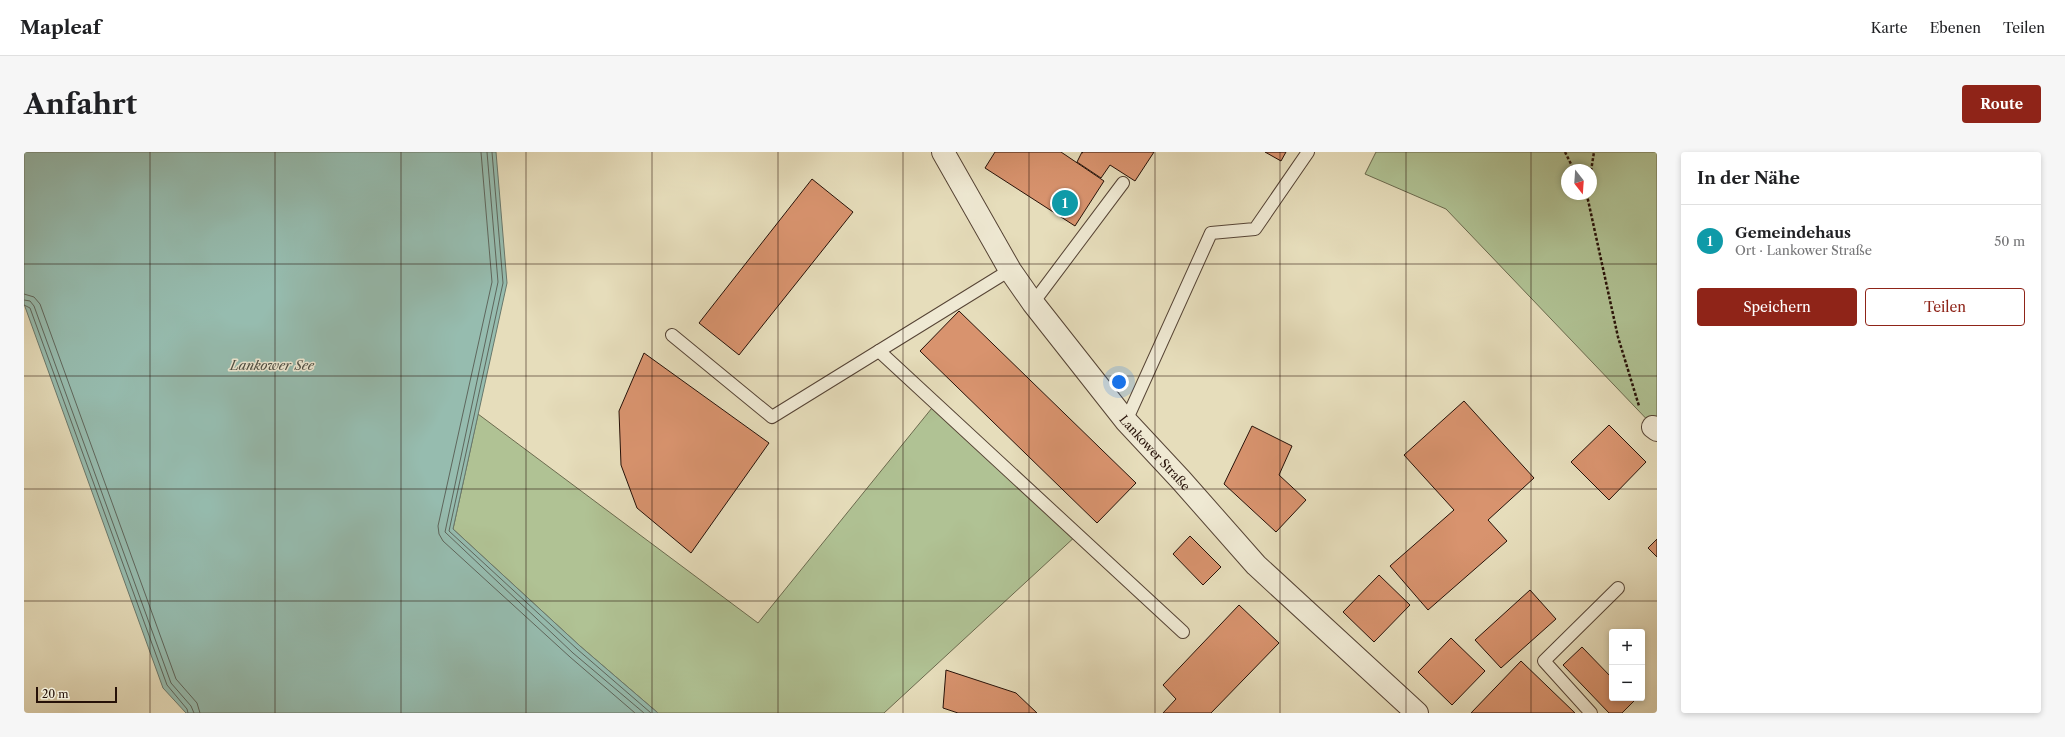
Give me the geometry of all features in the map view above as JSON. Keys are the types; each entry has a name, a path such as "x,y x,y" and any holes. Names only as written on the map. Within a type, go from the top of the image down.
{"street":[{"name":"Lankower Straße","path":"943,152 1010,270 1033,303 1126,421 1181,480 1256,565 1417,713"}],"lane":[{"path":"1126,421 1211,233 1255,229 1308,152"},
{"path":"1033,303 1123,183"},
{"path":"672,335 772,417 1010,270"},
{"path":"879,351 1183,632"},
{"path":"1591,713 1544,661 1618,588"}],"path":[{"path":"1565,152 1571,164"},
{"path":"1592,164 1594,152"},
{"path":"1588,200 1618,337 1637,403 1655,429"}],"green space":[{"path":"1376,152 1657,152 1657,430 1446,209 1365,174"},
{"path":"936,403 1078,534 884,713 658,713 580,646 453,529 478,414 758,623"}],"water":[{"name":"Lankower See","path":"24,152 496,152 507,283 453,529 580,646 658,713 186,713 163,688 24,304"}],"building":[{"path":"995,152 1061,152 1104,181 1075,226 985,168"},
{"path":"1082,152 1154,152 1135,181 1110,165 1101,178 1077,162"},
{"path":"1265,152 1286,152 1281,161"},
{"path":"812,179 853,212 739,355 699,323"},
{"path":"959,311 1136,483 1097,523 920,351"},
{"path":"644,353 769,443 691,553 637,508 621,465 619,411"},
{"path":"1464,401 1534,478 1488,520 1507,541 1428,610 1390,566 1454,510 1404,455"},
{"path":"1609,425 1646,462 1609,500 1571,462"},
{"path":"1252,426 1292,446 1279,475 1306,500 1276,532 1224,484"},
{"path":"1190,536 1221,567 1203,585 1173,554"},
{"path":"1657,539 1657,557 1648,548"},
{"path":"1379,575 1410,605 1374,642 1343,612"},
{"path":"1530,590 1556,619 1501,668 1475,640"},
{"path":"1239,605 1279,643 1211,713 1163,713 1176,699 1163,685"},
{"path":"1451,638 1485,671 1452,705 1418,672"},
{"path":"1582,647 1609,675 1609,701 1634,701 1622,713 1609,713 1563,665"},
{"path":"1521,661 1575,713 1471,713"},
{"path":"946,670 1016,693 1037,713 958,713 943,708"}],"place":[{"name":"Gemeindehaus","path":"1065,203"}]}
